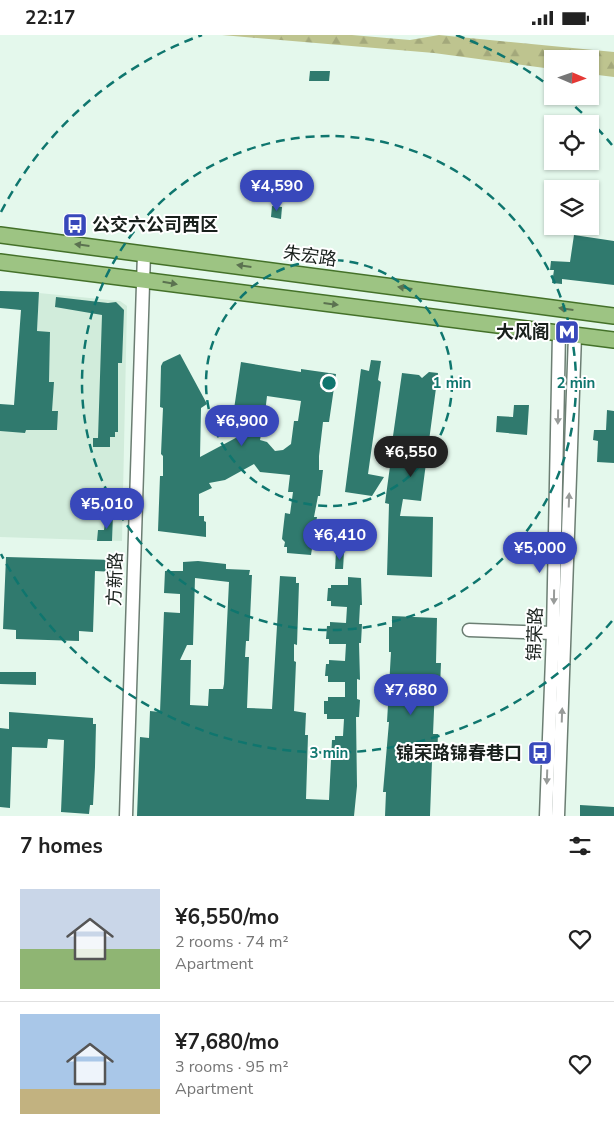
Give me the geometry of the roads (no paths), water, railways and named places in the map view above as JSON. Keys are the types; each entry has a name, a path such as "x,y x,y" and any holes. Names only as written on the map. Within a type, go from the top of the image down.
{"main road":[{"path":"0,229 8,236"},
{"name":"朱宏路","path":"8,236 614,316"},
{"path":"0,262 141,278 199,288 614,340"}],"street":[{"name":"方新路","path":"126,816 141,278 144,253"},
{"name":"锦荣路","path":"546,816 553,633 559,333"},
{"name":"锦荣路","path":"558,816 575,335"},
{"path":"469,630 553,633"}],"place":[{"name":"公交六公司西区","path":"75,225"},
{"name":"大风阁","path":"567,332"},
{"name":"锦荣路锦春巷口","path":"540,753"}]}
